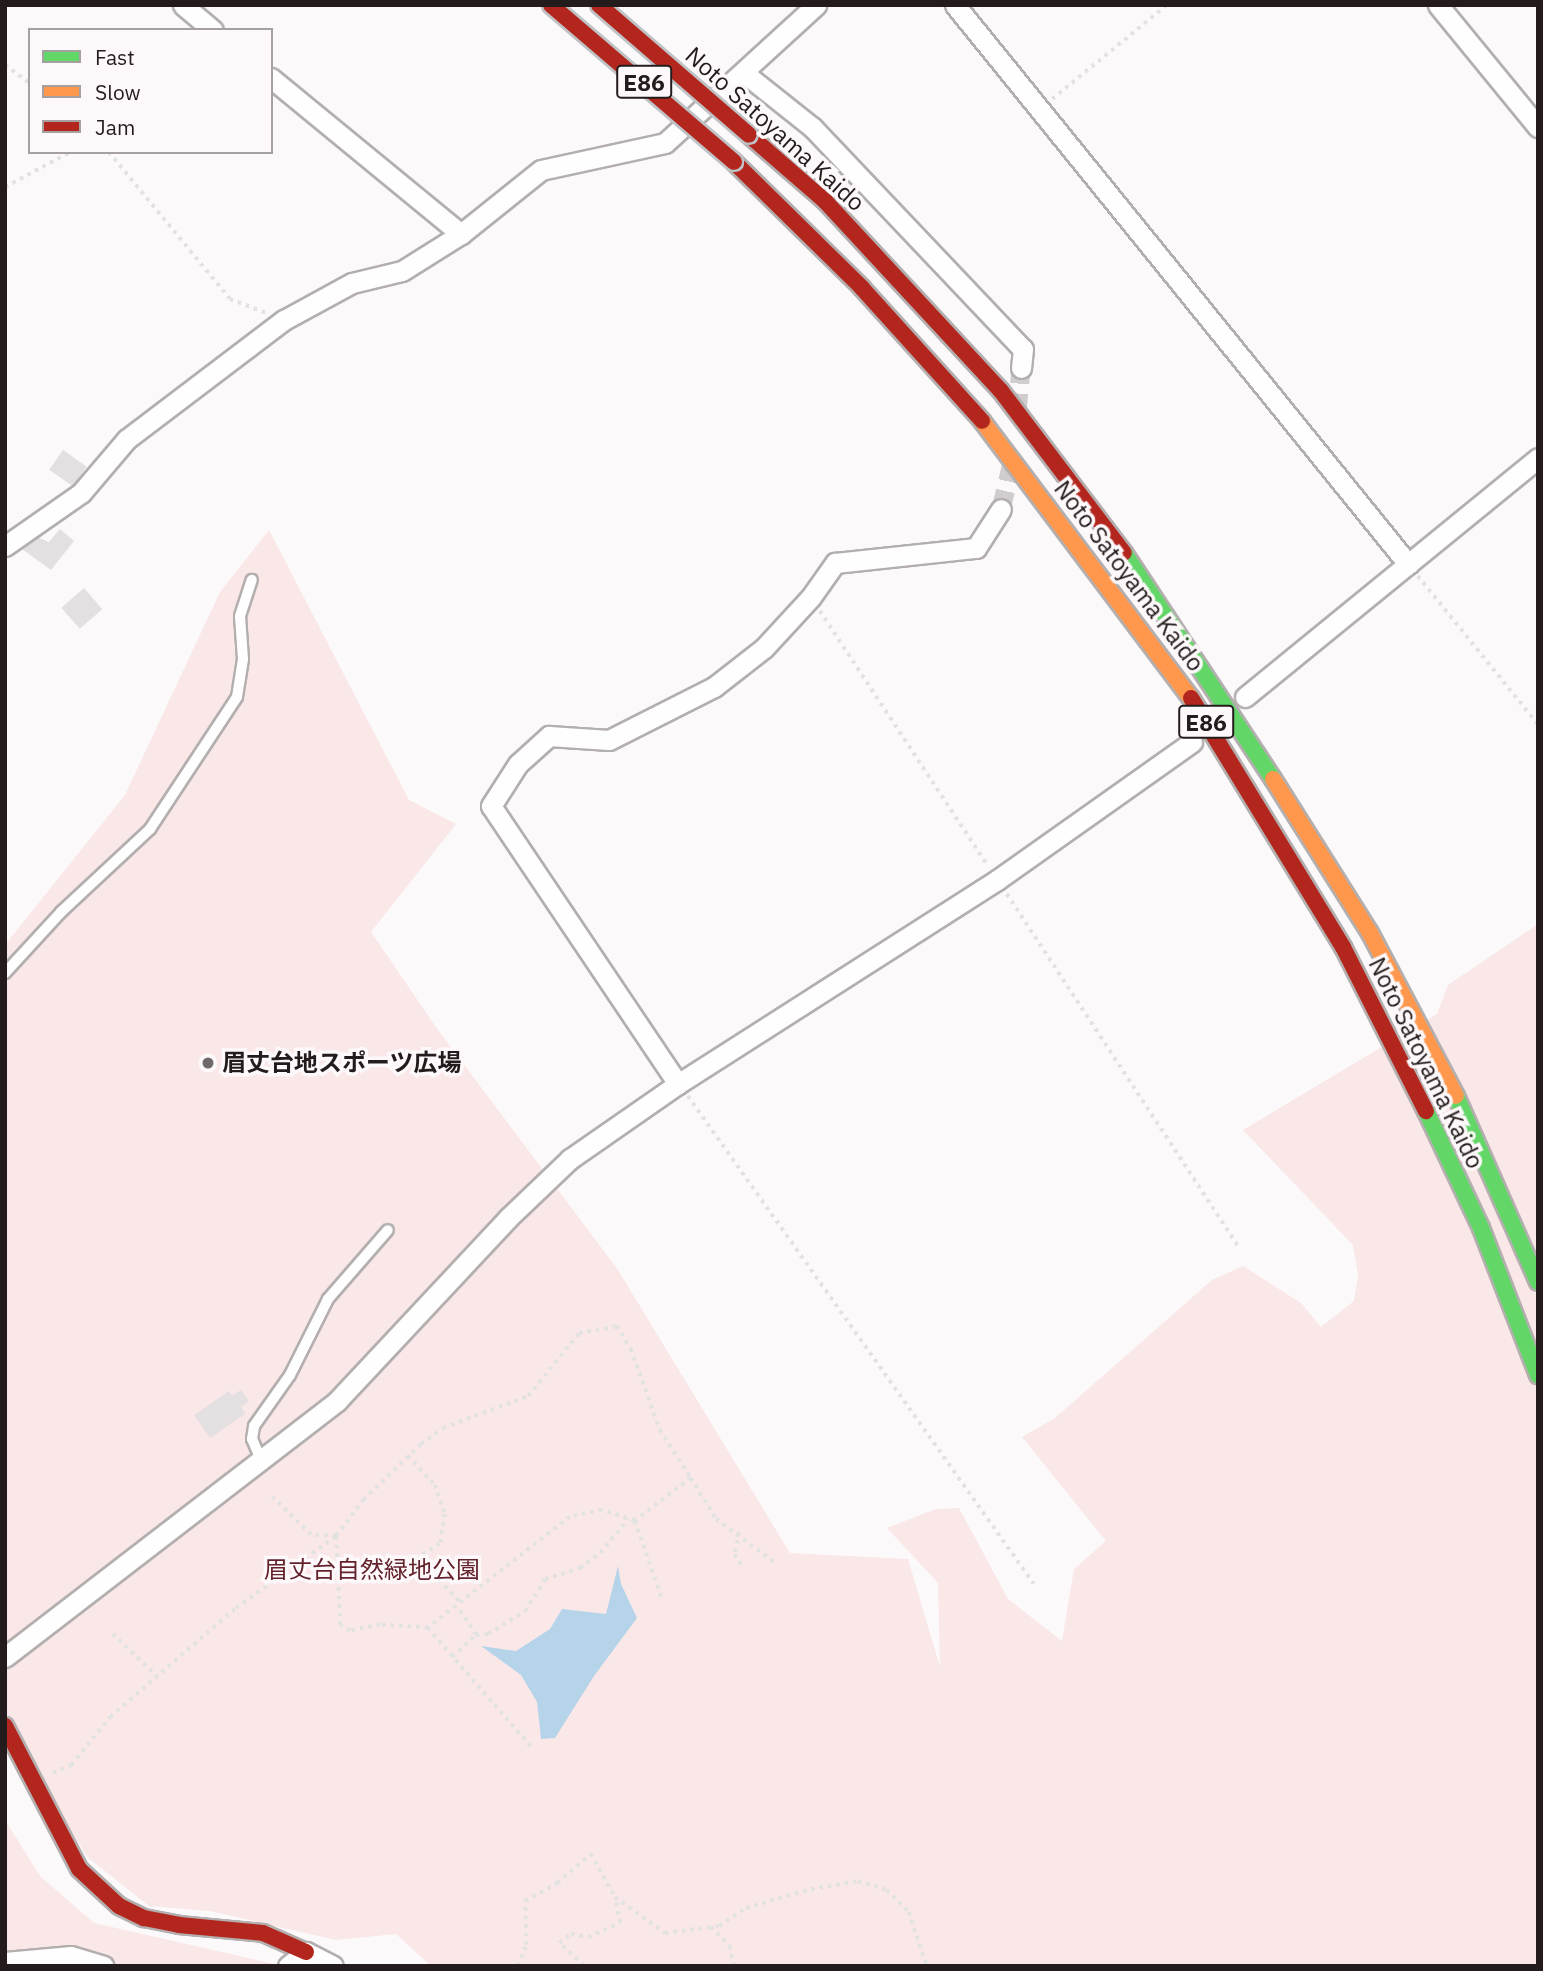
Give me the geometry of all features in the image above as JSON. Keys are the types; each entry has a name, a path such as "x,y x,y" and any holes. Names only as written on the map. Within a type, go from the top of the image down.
{"main road":[{"name":"Noto Satoyama Kaido","path":"551,5 734,162 862,288 978,416 1184,687 1343,947 1409,1074 1481,1228 1538,1375"},
{"name":"Noto Satoyama Kaido","path":"599,5 825,201 948,330 1001,391 1143,580 1370,933 1439,1060 1512,1216 1538,1282"},
{"path":"5,1726 79,1869 119,1906 144,1918 179,1925 264,1933 306,1952"}],"street":[{"path":"183,5 211,28"},
{"path":"5,546 81,493 127,439 284,320 352,284 402,271 461,234 541,170 665,143 816,5"},
{"path":"955,5 1408,564"},
{"path":"1438,5 1538,127"},
{"path":"744,73 811,127 1023,349 1021,368"},
{"path":"273,80 461,234"},
{"path":"1245,697 1538,458"},
{"path":"678,1084 491,806 517,764 549,736 609,740 653,720 724,679 764,648 811,597 835,563 976,548 1001,509"},
{"path":"5,1657 337,1401 508,1217 570,1159 678,1084 997,880 1192,742"},
{"path":"288,1966 306,1952 333,1966"},
{"path":"5,1962 71,1956 103,1966"}],"lane":[{"path":"5,973 61,912 150,829 237,697 243,659 240,616 252,580"},
{"path":"261,1460 252,1439 254,1426 300,1357 328,1299 388,1230"}],"path":[{"path":"1038,110 1167,5"},
{"path":"5,65 28,82"},
{"path":"5,187 66,154"},
{"path":"111,154 230,299 284,320"},
{"path":"1408,564 1538,724"},
{"path":"811,597 1238,1246"},
{"path":"678,1084 1034,1584"},
{"path":"34,1782 71,1765 110,1717 236,1608 336,1535 363,1500 408,1456 443,1428 528,1396 579,1333 617,1326 631,1349 660,1430 716,1519 739,1532 777,1564"},
{"path":"408,1456 435,1485 445,1514 440,1544 425,1549 413,1561 419,1577 439,1580 462,1604"},
{"path":"635,1521 691,1478"},
{"path":"272,1496 311,1535 336,1535"},
{"path":"336,1535 340,1625 350,1631 380,1625 428,1629 570,1517 602,1510 635,1521"},
{"path":"452,1657 476,1635 488,1634 525,1611 545,1578 580,1568 600,1553 628,1519"},
{"path":"635,1521 662,1598"},
{"path":"739,1532 735,1554 742,1566"},
{"path":"457,1607 476,1635"},
{"path":"428,1629 533,1749"},
{"path":"113,1634 157,1676"},
{"path":"518,1966 526,1945 525,1901 556,1883 591,1854 615,1897 620,1923 588,1937 570,1934 559,1943 584,1966"},
{"path":"615,1897 665,1933 711,1927 746,1908 858,1881 887,1890 902,1902 927,1966"},
{"path":"711,1927 730,1945 734,1966"}],"green space":[{"name":"眉丈台自然緑地公園","path":"269,530 409,800 456,824 371,932 438,1030 618,1270 790,1553 908,1559 940,1667 938,1583 887,1528 936,1509 959,1508 1008,1599 1062,1641 1074,1569 1106,1541 1022,1437 1055,1418 1212,1280 1243,1266 1301,1303 1321,1327 1354,1301 1358,1275 1353,1245 1243,1130 1437,1014 1448,985 1538,924 1538,1966 431,1966 396,1934 336,1940 210,1911 149,1906 87,1857 5,1719 5,945 125,795 220,592"},
{"path":"5,1820 40,1876 94,1923 283,1966 5,1966"}],"water":[{"path":"618,1566 621,1584 637,1618 594,1676 555,1738 541,1739 537,1702 521,1675 481,1646 516,1651 550,1629 562,1609 606,1614"}],"building":[{"path":"63,450 87,467 73,486 49,470"},
{"path":"60,529 74,541 51,570 22,549 39,538 49,542"},
{"path":"84,588 102,609 80,629 61,608"},
{"path":"241,1390 249,1401 241,1407 245,1414 210,1438 194,1415 229,1391 232,1396"}],"tunnel":[{"path":"1017,412 1021,368"},
{"path":"1001,509 1012,463"}],"traffic: fast":[{"path":"1124,553 1273,779"},
{"path":"1456,1096 1538,1282"},
{"path":"1426,1111 1481,1228 1538,1375"}],"traffic: slow":[{"path":"982,421 1191,698"},
{"path":"1273,779 1370,933 1456,1096"}],"traffic: jam":[{"path":"551,5 734,162"},
{"path":"599,5 749,135"},
{"path":"749,135 825,201 1001,391 1124,553"},
{"path":"734,162 862,288 982,421"},
{"path":"1191,698 1343,947 1426,1111"},
{"path":"5,1726 79,1869 119,1906 144,1918 179,1925 263,1933 306,1952"}],"place":[{"name":"眉丈台地スポーツ広場","path":"208,1063"}]}
